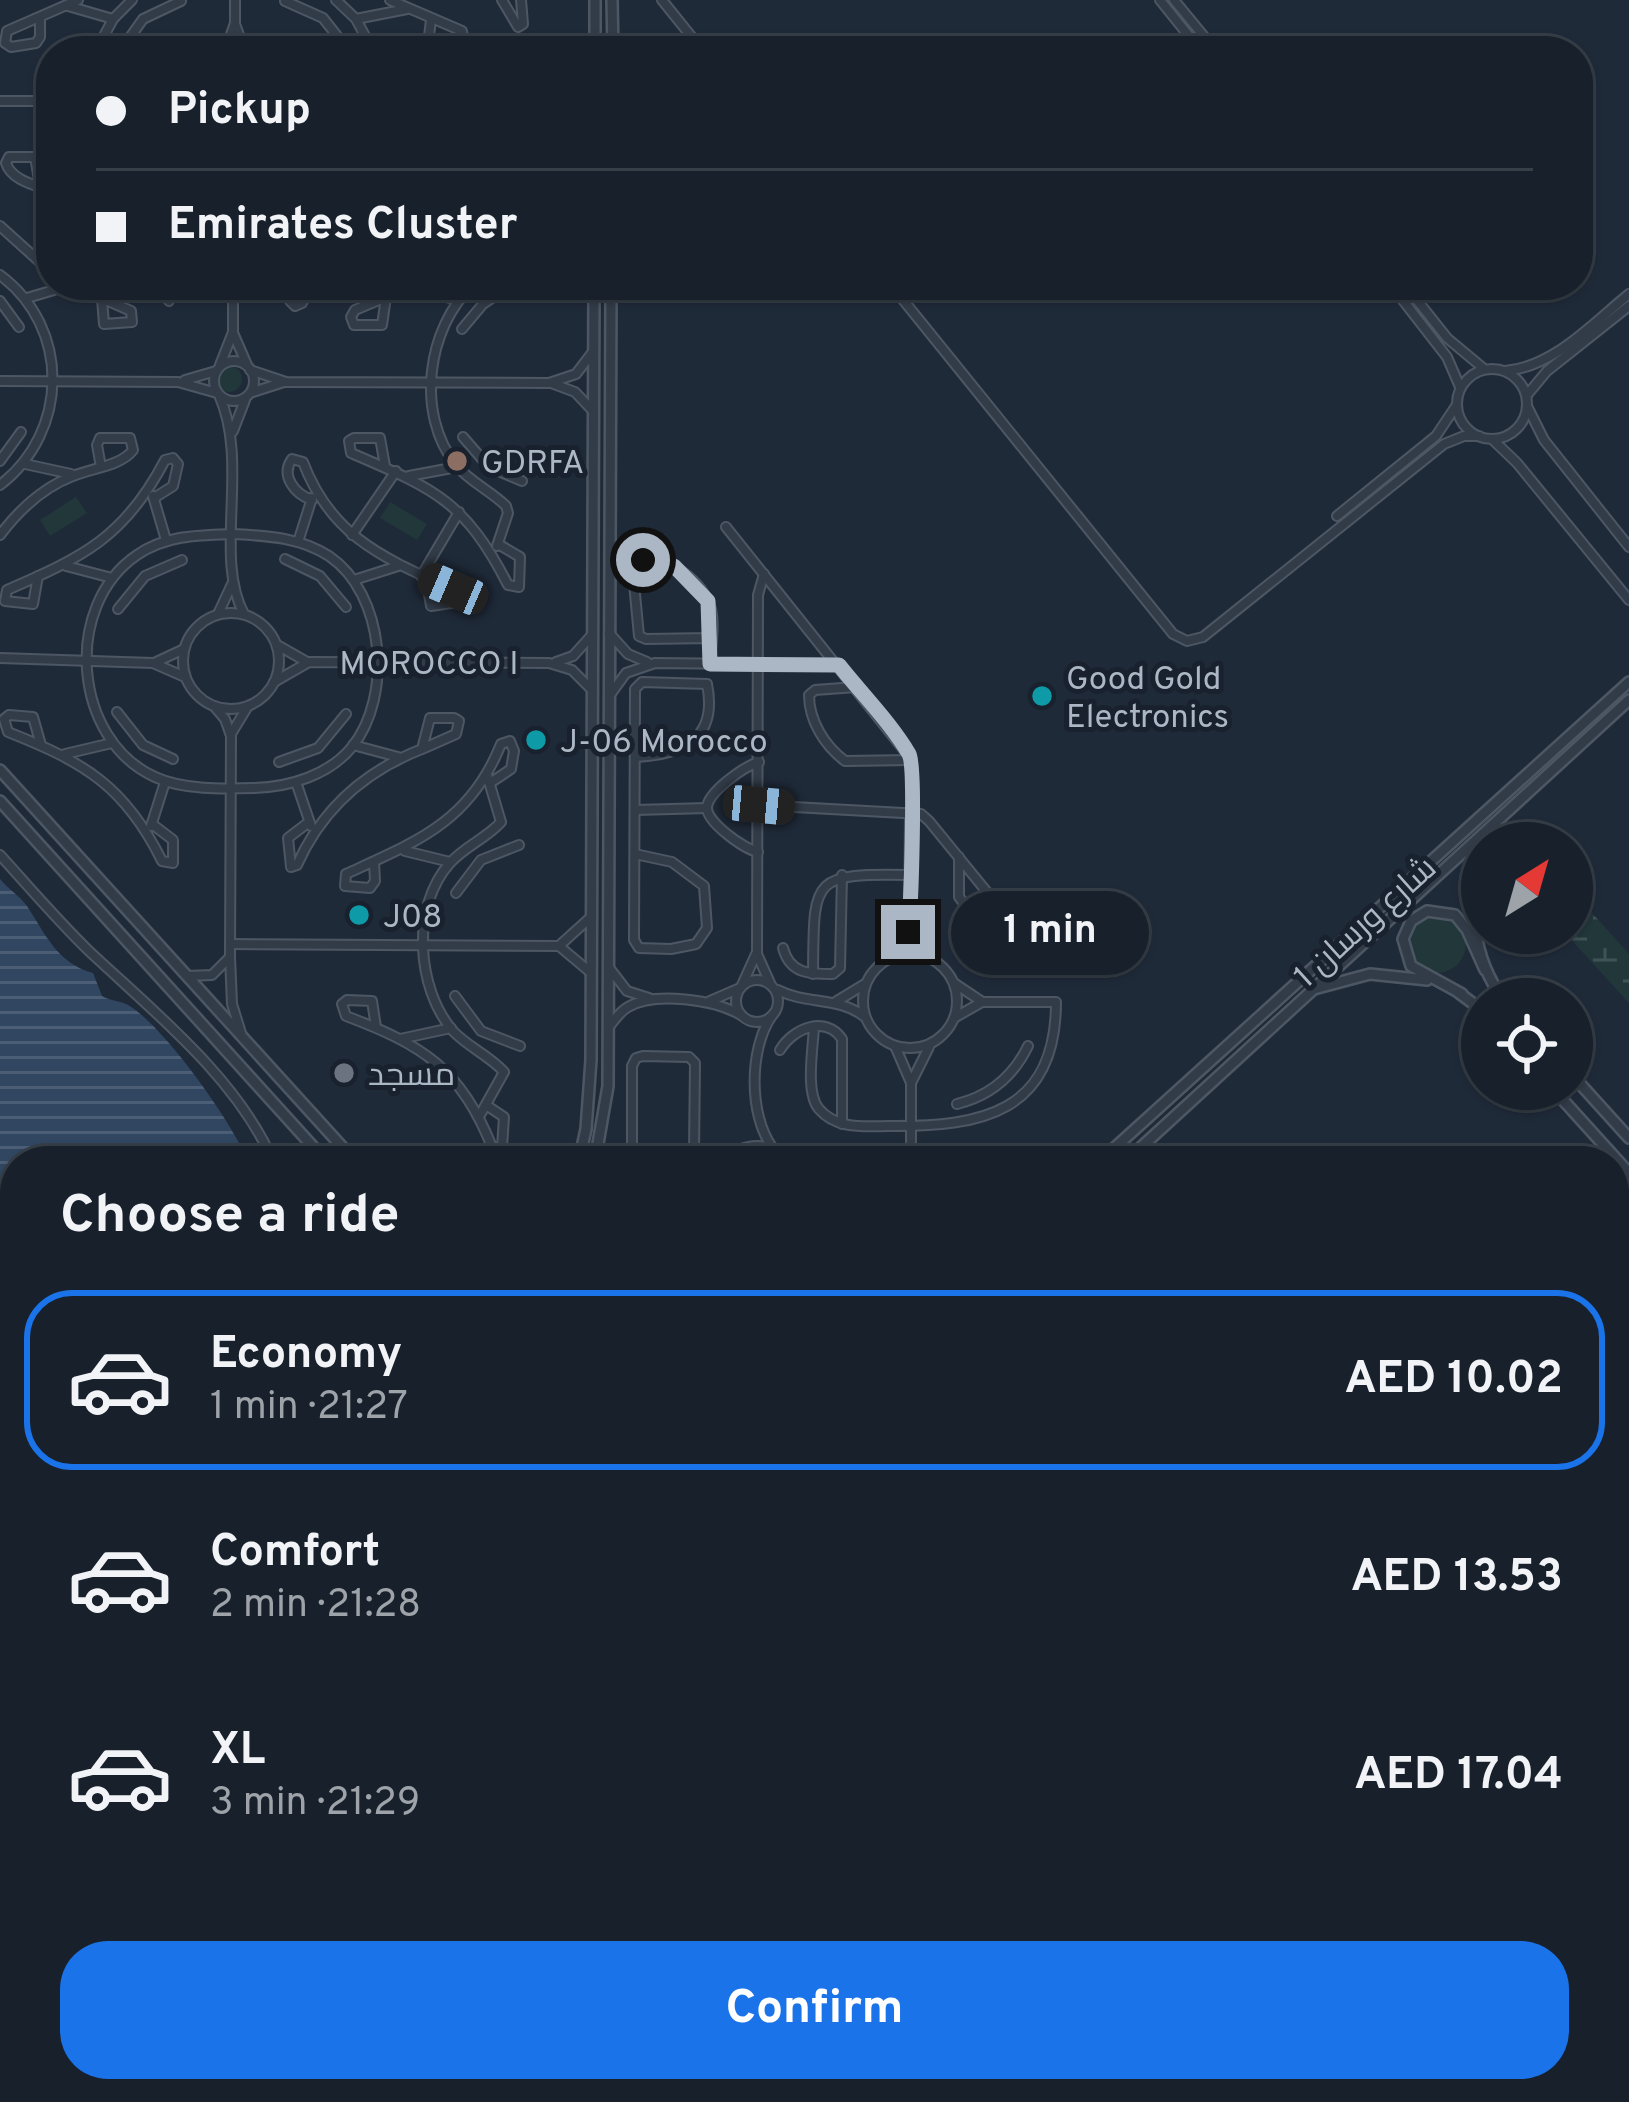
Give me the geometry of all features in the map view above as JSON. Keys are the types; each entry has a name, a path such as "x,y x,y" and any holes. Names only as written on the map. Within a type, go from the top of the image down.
{"street":[{"path":"36,43 11,46 5,43 7,31 77,0"},
{"path":"104,36 113,19 133,0 146,16"},
{"path":"235,0 239,36"},
{"path":"323,18 337,0 365,36"},
{"path":"390,0 462,31 463,36"},
{"path":"502,0 518,27 523,24 521,0"},
{"path":"595,0 595,36"},
{"path":"612,0 613,36"},
{"path":"662,0 691,36"},
{"path":"1160,0 1190,36"},
{"path":"1174,0 1204,36"},
{"path":"131,36 146,16 181,1"},
{"path":"285,1 323,18 337,36"},
{"path":"66,6 113,19"},
{"path":"356,19 407,9"},
{"path":"40,18 40,36"},
{"path":"429,36 430,20"},
{"path":"230,36 235,22"},
{"path":"0,101 36,101"},
{"path":"36,163 35,157 9,157 6,163 11,173 36,184"},
{"path":"0,226 36,260"},
{"path":"1,482 25,464 44,432 51,381 46,339 26,298 2,280"},
{"path":"1337,516 1436,436 1470,376 1485,369 1505,371 1534,365 1629,294"},
{"path":"26,298 36,295"},
{"path":"102,300 104,324 133,320 131,310 105,300"},
{"path":"233,300 232,332 213,380 232,432 233,583 244,615"},
{"path":"379,300 355,310 354,326 382,325 386,300"},
{"path":"458,300 436,345 436,421 457,467 506,506 495,548"},
{"path":"462,329 488,300"},
{"path":"581,1146 591,1083 594,300"},
{"path":"598,1146 606,1107 609,966 611,300"},
{"path":"904,300 1173,634 1182,639 1203,637 1438,447 1457,437 1492,439 1629,600"},
{"path":"1403,300 1439,346 1460,389"},
{"path":"1417,300 1448,338 1485,369"},
{"path":"0,301 19,327"},
{"path":"1492,439 1516,429 1526,400 1546,371 1629,306"},
{"path":"232,332 254,382 232,432"},
{"path":"1439,346 1448,338"},
{"path":"549,383 576,374 593,351"},
{"path":"178,382 232,361 286,382"},
{"path":"1505,371 1519,381 1544,440 1629,547"},
{"path":"0,381 178,382 231,401 286,382 549,383 575,392 593,412"},
{"path":"1457,405 1466,427 1479,436"},
{"path":"0,460 21,432"},
{"path":"463,436 489,467 522,481"},
{"path":"0,535 35,499 75,475 129,457 133,450 130,438 100,438 101,466"},
{"path":"385,466 380,438 349,441 351,453 430,488 459,512 495,548 508,585 519,586 520,556 495,548"},
{"path":"313,495 301,495 290,482 292,459 303,462 313,495 352,535 398,566 424,577 456,591 458,602 431,606 424,577 459,512"},
{"path":"25,464 75,475"},
{"path":"407,476 457,467"},
{"path":"476,483 489,467"},
{"path":"352,535 396,471"},
{"path":"38,576 33,604 4,601 5,591 38,576 64,566 113,534 152,492 166,540"},
{"path":"298,542 313,495"},
{"path":"593,523 602,524 607,557"},
{"path":"709,1001 758,979 804,1000 836,1001 853,995 876,968 892,958 904,944 909,926 914,794 912,760 726,527"},
{"path":"233,534 298,542 330,557 353,580 368,608 376,659 373,701 353,746 331,765 296,782 231,787 165,782 132,764 112,743 93,704 86,659 94,615 112,578 131,559 166,540 233,534"},
{"path":"320,576 330,557"},
{"path":"131,559 145,576"},
{"path":"285,559 320,576 346,607"},
{"path":"118,609 145,576 182,560"},
{"path":"710,664 711,638 710,604 688,578 660,561 637,563 633,573 639,636 711,638"},
{"path":"64,566 112,578"},
{"path":"353,580 398,566"},
{"path":"757,1048 779,999 757,952 758,595 764,574"},
{"path":"233,583 217,615 194,632 185,649 187,678 225,719 231,736 230,957 232,1004 242,1036"},
{"path":"217,615 244,615 262,625 279,659 274,682 248,706 231,736"},
{"path":"609,633 628,653 655,663 839,665"},
{"name":"MOROCCO I","path":"549,663 573,656 592,635"},
{"name":"MOROCCO I","path":"275,644 309,662"},
{"path":"153,663 185,649"},
{"path":"0,658 153,663 187,678"},
{"name":"MOROCCO I","path":"274,682 309,662 549,663 572,670 592,690"},
{"path":"610,695 626,673 655,663"},
{"name":"شارع ورسان 1","path":"1117,1146 1627,682"},
{"path":"635,757 674,754 705,727 710,714 706,684 637,685 635,757 635,854 637,946 660,950 696,944 707,928 706,890 672,862 635,854"},
{"path":"856,687 809,695 812,718 828,744 845,761 912,760"},
{"name":"شارع ورسان 1","path":"1142,1146 1629,700"},
{"path":"214,706 248,706"},
{"path":"117,712 142,745 173,759"},
{"path":"279,762 318,748 346,714"},
{"path":"41,745 31,715 4,718 8,732 41,745 64,754 111,786 150,829 165,782"},
{"path":"309,822 288,838 291,867 297,865 313,833 355,786 400,757 422,749 456,734 458,722 430,718 422,749"},
{"path":"374,862 375,881 370,888 345,886 346,874 374,862 402,850 455,814 489,779 511,769 514,751 510,741 501,744 489,779 501,822 450,862 429,901 425,944 429,984 451,1028 504,1072 480,1115"},
{"path":"64,754 112,743"},
{"path":"132,764 142,745"},
{"path":"353,746 400,757"},
{"path":"318,748 331,765"},
{"path":"758,852 736,842 707,808 740,770 759,762"},
{"path":"0,770 341,1146"},
{"path":"296,782 313,833"},
{"path":"0,801 312,1146"},
{"path":"759,805 910,810 925,817 959,857 1027,941 1027,948 1012,953 1002,950 960,900 959,857"},
{"path":"635,810 707,808"},
{"path":"1501,822 1506,814"},
{"path":"456,893 482,860 519,845"},
{"path":"470,846 482,860"},
{"path":"402,850 450,862"},
{"path":"0,855 77,939 156,1010 243,1109 264,1146"},
{"path":"813,974 814,903 842,875 910,875"},
{"path":"784,948 793,967 813,974 833,974 842,966 842,875"},
{"path":"1461,993 1411,966 1402,939 1411,921 1427,911 1455,915 1489,978"},
{"path":"559,946 591,916"},
{"path":"909,926 953,982 982,1002"},
{"path":"230,944 559,946 591,973"},
{"path":"757,952 736,998 757,1048 758,1120 771,1146"},
{"path":"892,958 911,954 930,958"},
{"path":"1482,954 1484,970"},
{"path":"187,976 212,975 230,957"},
{"path":"609,966 627,991 656,1000"},
{"path":"1309,992 1347,978 1388,974 1461,994"},
{"path":"953,982 954,1018"},
{"path":"866,984 866,1018 877,1035 894,1045 914,1048 933,1042"},
{"path":"455,996 481,1030 520,1046"},
{"path":"608,1030 628,1006 656,1000 709,1001 757,1022 804,1000"},
{"path":"376,1027 372,1001 342,1004 344,1015 400,1039 447,1070 480,1115 492,1146"},
{"path":"836,1001 866,1018"},
{"path":"814,1027 814,1100 821,1111 842,1124 971,1122 1012,1103 1031,1084 1046,1061 1056,1002 982,1002 954,1018 933,1042 911,1083"},
{"path":"400,1039 451,1028"},
{"path":"781,1050 797,1031 833,1028 842,1039 842,1124"},
{"path":"470,1046 481,1030"},
{"path":"894,1045 911,1083 910,1146"},
{"path":"957,1104 998,1086 1028,1046"},
{"path":"632,1146 634,1060 640,1056 692,1058 696,1066 693,1146"},
{"path":"998,1086 1012,1103"},
{"path":"1593,1098 1629,1138"},
{"path":"486,1105 504,1117 501,1146"},
{"path":"1572,1110 1605,1146"},
{"path":"745,1146 758,1120"}],"green space":[{"path":"229,366 242,379 229,392 216,379"},
{"path":"76,497 87,513 50,536 40,520"},
{"path":"390,502 427,524 417,540 380,518"},
{"path":"1593,914 1629,954 1629,1003 1584,954 1593,954"},
{"path":"1437,915 1458,923 1464,954 1458,965 1437,973 1416,965 1408,944 1416,923"}],"water":[{"path":"0,879 24,902 61,955 93,973 102,996 128,1005 160,1033 241,1146 0,1146"}],"place":[{"name":"GDRFA","path":"457,461"},
{"name":"Good Gold Electronics","path":"1042,696"},
{"name":"J-06 Morocco","path":"536,740"},
{"name":"J08","path":"359,915"},
{"name":"مسجد","path":"344,1073"}],"route":[{"path":"643,560 674,566 708,601 710,664 839,665 910,755 914,794 908,932"}]}
